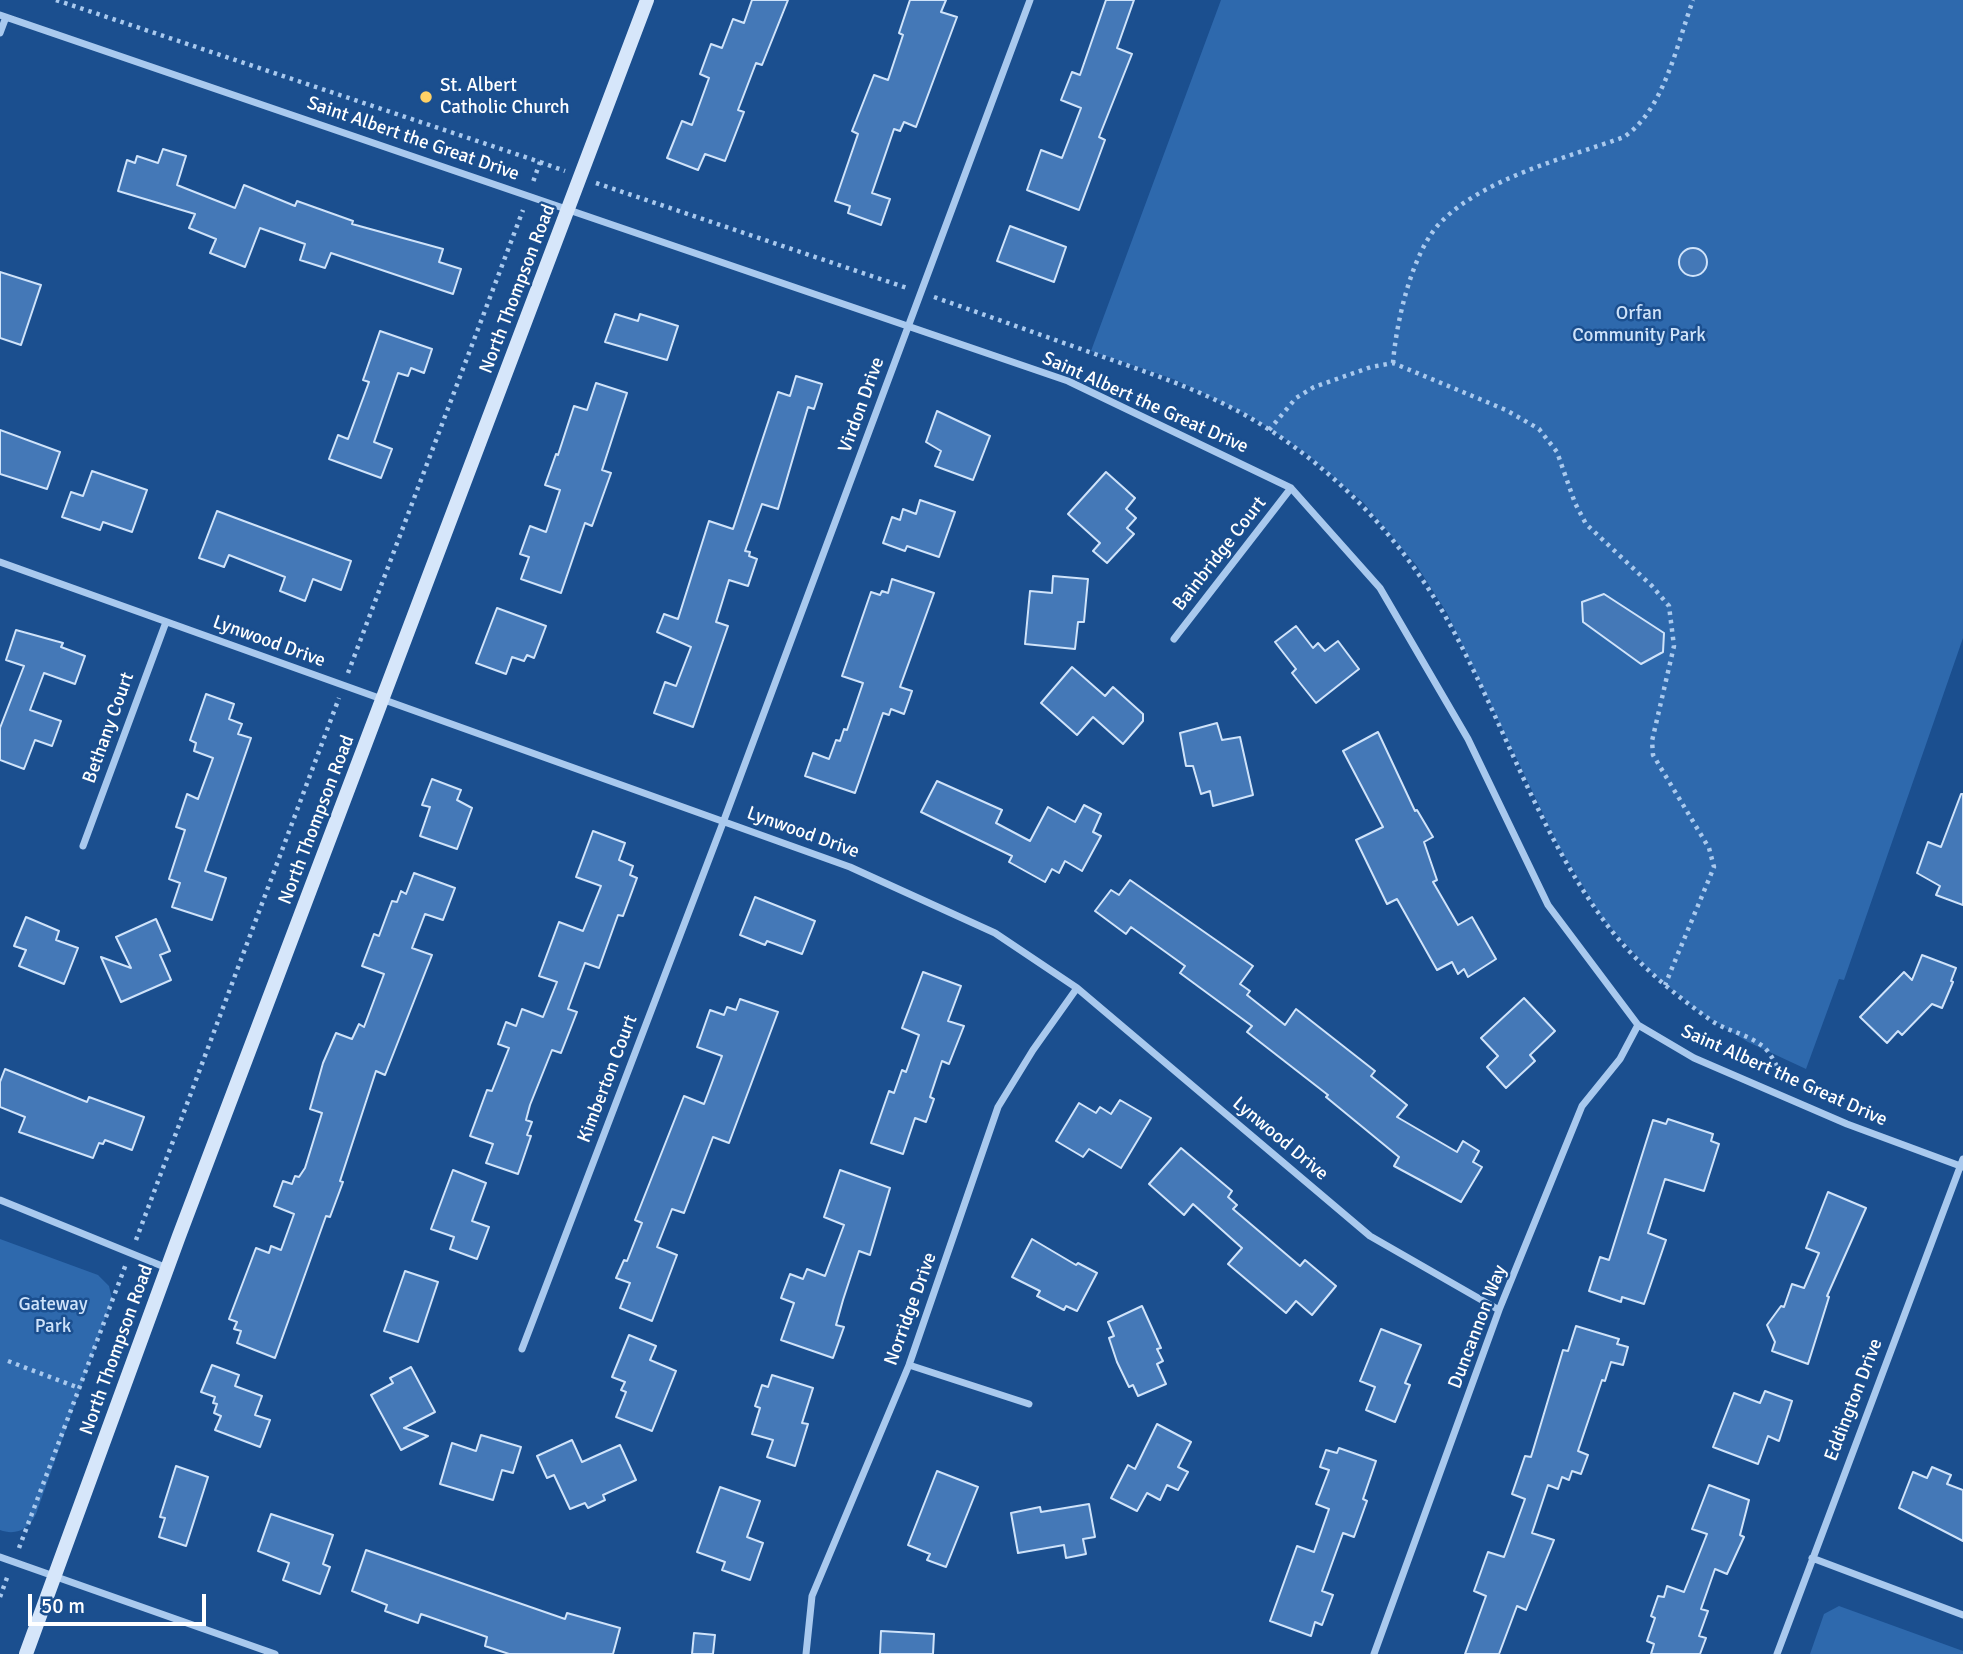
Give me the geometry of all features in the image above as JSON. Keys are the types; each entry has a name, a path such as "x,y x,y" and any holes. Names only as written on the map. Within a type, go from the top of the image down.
{"street":[{"name":"North Thompson Road","path":"26,1654 168,1268 647,0"},
{"name":"Virdon Drive","path":"724,820 1030,0"},
{"name":"Saint Albert the Great Drive","path":"3,16 1068,381 1291,488 1380,588 1468,739 1548,905 1638,1025 1706,1063 1847,1124 1962,1164"},
{"path":"0,33 3,16"},
{"name":"Bainbridge Court","path":"1174,639 1291,488"},
{"name":"Lynwood Drive","path":"0,562 850,866 995,933 1077,988 1370,1236 1499,1311"},
{"name":"Bethany Court","path":"83,846 166,622"},
{"name":"Kimberton Court","path":"522,1349 724,820"},
{"name":"Norridge Drive","path":"806,1654 813,1595 909,1364 998,1107 1033,1050 1077,988"},
{"name":"Duncannon Way","path":"1374,1654 1499,1311 1582,1106 1620,1059 1638,1025"},
{"name":"Eddington Drive","path":"1777,1654 1962,1164"},
{"path":"0,1200 168,1268"},
{"path":"909,1364 1029,1404"},
{"path":"0,1557 275,1654"},
{"path":"1812,1558 1963,1615"}],"path":[{"path":"1393,363 1395,337 1405,298 1422,254 1439,224 1466,202 1494,186 1624,137 1640,126 1652,109 1693,0"},
{"path":"1269,430 1282,411 1314,387 1371,366 1393,363 1506,410 1539,429 1557,452 1575,503 1586,524 1652,586 1669,606 1674,646 1652,741 1653,755 1709,848 1714,867 1665,985"},
{"path":"8,1361 79,1388"}],"green space":[{"name":"Orfan Community Park","path":"1221,0 1963,0 1963,638 1844,980 1839,979 1806,1069 1748,1042 1701,1013 1653,974 1603,919 1558,845 1447,613 1417,566 1363,502 1306,453 1252,417 1176,380 1091,351"},
{"name":"Gateway Park","path":"0,1239 98,1275 109,1286 112,1299 36,1514 30,1524 17,1532 0,1530"},
{"path":"1839,1606 1963,1651 1963,1654 1810,1654 1824,1614"}],"building":[{"path":"752,0 788,0 762,65 756,63 738,110 744,112 725,161 705,154 698,170 667,158 682,121 692,125 709,78 700,74 711,44 722,48 733,19 744,23"},
{"path":"910,0 946,0 941,12 957,17 916,127 904,122 900,131 894,129 872,193 890,199 881,225 848,213 850,206 835,201 858,134 852,131 874,75 888,80 903,35 899,33"},
{"path":"1106,0 1134,0 1117,48 1132,54 1099,137 1105,140 1079,210 1027,190 1041,150 1062,158 1081,108 1061,100 1072,72 1080,75"},
{"path":"163,149 186,156 177,185 235,208 244,185 295,206 297,201 353,221 352,224 443,249 439,262 461,269 453,294 331,253 325,268 300,260 305,244 260,228 245,267 210,253 216,239 189,228 195,214 118,191 127,160 135,163 137,156 158,163"},
{"path":"1010,226 1066,247 1054,282 997,261"},
{"path":"1693,248 1703,252 1707,262 1703,272 1693,276 1683,272 1679,262 1683,252"},
{"path":"0,272 41,285 21,345 0,338"},
{"path":"615,314 638,321 640,314 678,326 667,360 605,342"},
{"path":"380,331 432,349 424,373 411,368 408,376 398,373 374,442 392,449 381,478 329,459 338,435 348,439 369,382 363,380"},
{"path":"796,376 822,384 814,409 808,407 778,509 762,504 745,551 757,559 748,586 729,580 716,622 728,626 693,727 654,713 665,682 676,686 691,647 657,632 664,614 678,619 709,521 733,529 778,392 790,396"},
{"path":"596,383 627,393 602,470 611,473 592,526 585,523 561,593 521,579 529,557 520,554 530,526 546,532 560,490 545,485 574,406 587,410"},
{"path":"937,411 990,436 973,480 935,466 941,451 926,442"},
{"path":"0,430 60,452 47,489 0,474"},
{"path":"92,471 147,490 132,532 103,522 100,530 62,517 71,492 83,496"},
{"path":"1106,472 1135,498 1126,509 1136,518 1127,528 1134,534 1107,563 1093,551 1100,543 1068,514"},
{"path":"920,500 955,512 939,557 907,546 905,551 883,543 892,517 900,520 903,509 916,514"},
{"path":"217,511 351,561 341,590 313,579 305,601 280,591 285,577 229,555 224,567 199,558"},
{"path":"1053,576 1088,579 1084,622 1078,622 1075,649 1025,644 1030,591 1052,593"},
{"path":"892,579 934,593 900,687 912,691 904,714 891,709 889,715 883,713 855,793 805,776 813,753 829,759 836,740 840,741 844,729 847,730 863,683 842,676 871,592 880,595 882,591 888,593"},
{"path":"1604,594 1664,633 1663,652 1641,664 1583,622 1582,602"},
{"path":"497,608 546,626 534,658 527,655 524,661 512,657 506,674 476,663"},
{"path":"1296,626 1313,648 1318,643 1325,651 1338,641 1359,669 1316,703 1292,673 1296,669 1275,642"},
{"path":"16,630 63,643 61,647 85,656 75,684 44,673 30,710 61,721 52,746 35,740 24,769 0,760 0,728 24,666 6,660"},
{"path":"1072,667 1105,696 1113,687 1143,714 1143,721 1123,744 1093,717 1077,735 1041,703"},
{"path":"206,694 234,704 229,719 242,724 238,734 251,738 205,871 226,878 212,920 172,907 180,883 169,879 185,830 176,827 187,794 198,799 213,758 194,751 196,743 190,740"},
{"path":"1217,723 1222,740 1240,737 1253,795 1213,806 1210,791 1201,794 1193,766 1186,766 1180,733"},
{"path":"1378,732 1415,811 1417,810 1433,837 1424,842 1437,880 1433,882 1458,925 1472,917 1496,959 1468,977 1464,969 1458,974 1452,962 1437,970 1397,899 1387,904 1356,840 1383,827 1343,751"},
{"path":"432,779 461,790 457,800 472,808 457,849 420,836 430,807 422,805"},
{"path":"937,781 1002,810 996,823 1030,841 1048,807 1075,822 1084,805 1101,814 1093,832 1101,836 1082,871 1065,861 1059,873 1052,869 1045,882 1009,862 1012,856 921,812"},
{"path":"1961,794 1963,905 1936,895 1940,886 1917,873 1928,842 1941,847"},
{"path":"593,831 625,843 619,860 633,866 630,875 637,878 623,916 618,915 599,968 585,963 568,1009 577,1012 561,1053 552,1050 530,1105 526,1120 532,1122 527,1135 531,1136 518,1174 486,1163 493,1144 470,1136 487,1090 492,1091 509,1048 498,1044 506,1022 516,1026 522,1009 543,1017 557,982 539,976 559,922 583,931 601,886 576,877"},
{"path":"414,873 455,888 443,920 425,914 412,948 432,955 385,1075 376,1071 340,1181 343,1182 330,1217 326,1216 275,1358 237,1343 241,1331 234,1329 237,1322 229,1319 256,1248 269,1253 271,1246 281,1250 294,1214 274,1206 283,1181 292,1184 295,1176 299,1177 305,1168 322,1113 310,1109 323,1063 336,1033 352,1039 359,1024 364,1027 384,974 362,966 374,934 379,936 392,901 397,902 401,891 406,894"},
{"path":"1130,880 1253,966 1240,984 1250,991 1247,995 1285,1025 1296,1009 1375,1071 1371,1076 1407,1105 1397,1117 1457,1152 1463,1141 1479,1151 1473,1162 1482,1167 1461,1202 1394,1166 1399,1157 1326,1097 1328,1095 1247,1032 1252,1026 1180,973 1185,966 1131,927 1126,934 1095,911 1111,890 1119,895"},
{"path":"755,897 815,921 802,954 767,941 765,945 740,935"},
{"path":"26,917 59,931 56,940 78,948 64,984 19,966 26,950 14,946"},
{"path":"156,919 170,951 160,955 171,980 121,1002 101,957 131,968 116,937"},
{"path":"1922,955 1956,968 1951,981 1953,982 1942,1008 1932,1004 1902,1035 1898,1031 1887,1043 1860,1017 1904,972 1912,980"},
{"path":"923,972 961,986 948,1021 964,1026 949,1064 942,1061 930,1097 934,1099 926,1122 915,1118 903,1154 871,1143 889,1091 894,1093 902,1070 906,1072 919,1035 902,1028"},
{"path":"1524,998 1555,1031 1530,1055 1535,1061 1506,1088 1487,1067 1498,1056 1481,1038"},
{"path":"740,999 778,1012 729,1143 713,1137 684,1213 672,1209 657,1247 677,1255 652,1321 620,1308 630,1283 616,1278 624,1260 627,1261 642,1223 635,1220 684,1096 704,1104 722,1056 697,1047 710,1010 724,1015 727,1007 736,1010"},
{"path":"5,1069 87,1102 89,1097 144,1117 132,1150 105,1140 103,1144 99,1143 93,1158 19,1132 25,1117 0,1107 0,1082"},
{"path":"1120,1100 1151,1118 1121,1168 1089,1149 1083,1157 1056,1141 1079,1103 1096,1113 1100,1107 1111,1114"},
{"path":"1668,1119 1713,1134 1711,1141 1719,1144 1704,1191 1665,1179 1648,1233 1666,1240 1644,1304 1622,1297 1621,1302 1589,1291 1600,1257 1609,1260 1653,1120 1666,1124"},
{"path":"1181,1148 1232,1191 1228,1197 1237,1205 1233,1209 1300,1266 1305,1260 1336,1286 1312,1315 1296,1301 1286,1313 1228,1264 1242,1248 1193,1204 1184,1215 1149,1184"},
{"path":"453,1170 486,1183 472,1221 489,1227 477,1259 450,1249 454,1237 431,1229"},
{"path":"840,1170 890,1188 870,1255 859,1251 836,1325 844,1327 833,1358 781,1340 794,1303 781,1298 790,1274 803,1279 807,1269 825,1276 844,1225 824,1217"},
{"path":"1828,1192 1866,1208 1827,1296 1829,1297 1808,1364 1772,1351 1775,1342 1767,1325 1781,1306 1784,1307 1792,1284 1804,1288 1819,1253 1806,1248"},
{"path":"1032,1239 1076,1265 1078,1263 1097,1273 1077,1311 1066,1306 1064,1310 1037,1296 1040,1291 1012,1277"},
{"path":"405,1271 438,1282 418,1342 384,1331"},
{"path":"1142,1306 1161,1348 1157,1349 1163,1361 1157,1364 1166,1384 1138,1396 1133,1385 1129,1387 1117,1362 1109,1338 1114,1336 1108,1322"},
{"path":"1576,1326 1619,1339 1617,1344 1628,1347 1623,1365 1611,1362 1605,1381 1602,1380 1578,1451 1588,1455 1581,1474 1572,1471 1569,1480 1562,1477 1558,1489 1548,1485 1532,1533 1554,1540 1526,1610 1517,1606 1499,1654 1465,1654 1486,1596 1474,1591 1488,1552 1504,1557 1525,1499 1512,1494 1525,1456 1531,1457 1563,1350 1568,1351"},
{"path":"1381,1329 1421,1345 1405,1383 1410,1385 1395,1422 1366,1410 1375,1387 1360,1381"},
{"path":"629,1335 656,1346 650,1360 676,1371 652,1431 616,1417 626,1392 621,1390 625,1382 612,1377"},
{"path":"212,1365 239,1375 235,1386 262,1396 255,1415 270,1420 260,1447 215,1430 221,1416 214,1413 217,1404 213,1403 215,1397 201,1392"},
{"path":"411,1367 435,1412 404,1428 428,1436 401,1450 371,1395 393,1383 390,1378"},
{"path":"772,1375 813,1388 802,1423 808,1424 795,1466 767,1457 773,1440 752,1434 760,1408 755,1406 762,1385 768,1387"},
{"path":"1765,1391 1792,1401 1779,1441 1768,1436 1758,1464 1713,1447 1734,1393 1760,1403"},
{"path":"1157,1424 1191,1442 1178,1467 1188,1472 1178,1490 1167,1485 1160,1500 1147,1493 1137,1511 1111,1498 1128,1465 1135,1469"},
{"path":"481,1435 521,1447 513,1473 502,1470 493,1500 440,1484 452,1443 476,1451"},
{"path":"572,1440 582,1462 620,1445 636,1480 603,1495 605,1500 588,1508 585,1503 570,1509 554,1475 547,1478 537,1456"},
{"path":"1339,1448 1376,1461 1363,1499 1367,1501 1354,1537 1343,1533 1322,1591 1333,1595 1322,1625 1315,1622 1311,1636 1270,1621 1297,1546 1314,1552 1329,1509 1316,1504 1329,1470 1320,1467 1326,1450 1337,1453"},
{"path":"176,1466 208,1477 186,1546 159,1537 165,1518 160,1517"},
{"path":"1932,1467 1951,1475 1947,1484 1963,1490 1963,1541 1899,1508 1913,1472 1927,1478"},
{"path":"937,1471 978,1487 946,1567 927,1560 930,1554 908,1545"},
{"path":"1709,1485 1749,1500 1740,1535 1744,1537 1727,1574 1715,1569 1701,1609 1708,1611 1699,1636 1706,1638 1700,1654 1651,1654 1654,1644 1647,1641 1655,1618 1651,1616 1658,1596 1664,1597 1667,1586 1684,1592 1707,1534 1692,1529"},
{"path":"720,1487 760,1501 747,1537 763,1543 750,1580 722,1570 725,1562 697,1552"},
{"path":"1089,1504 1095,1537 1083,1539 1086,1554 1066,1558 1064,1545 1018,1553 1011,1513 1040,1507 1041,1512"},
{"path":"271,1514 333,1535 323,1564 330,1567 320,1594 283,1580 289,1563 258,1551"},
{"path":"366,1550 565,1619 567,1613 620,1628 613,1654 509,1654 485,1646 487,1637 421,1614 418,1623 385,1611 387,1605 352,1591"},
{"path":"881,1631 934,1634 933,1654 880,1654"},
{"path":"694,1633 715,1635 713,1654 692,1654"}],"place":[{"name":"St. Albert Catholic Church","path":"426,97"}]}
